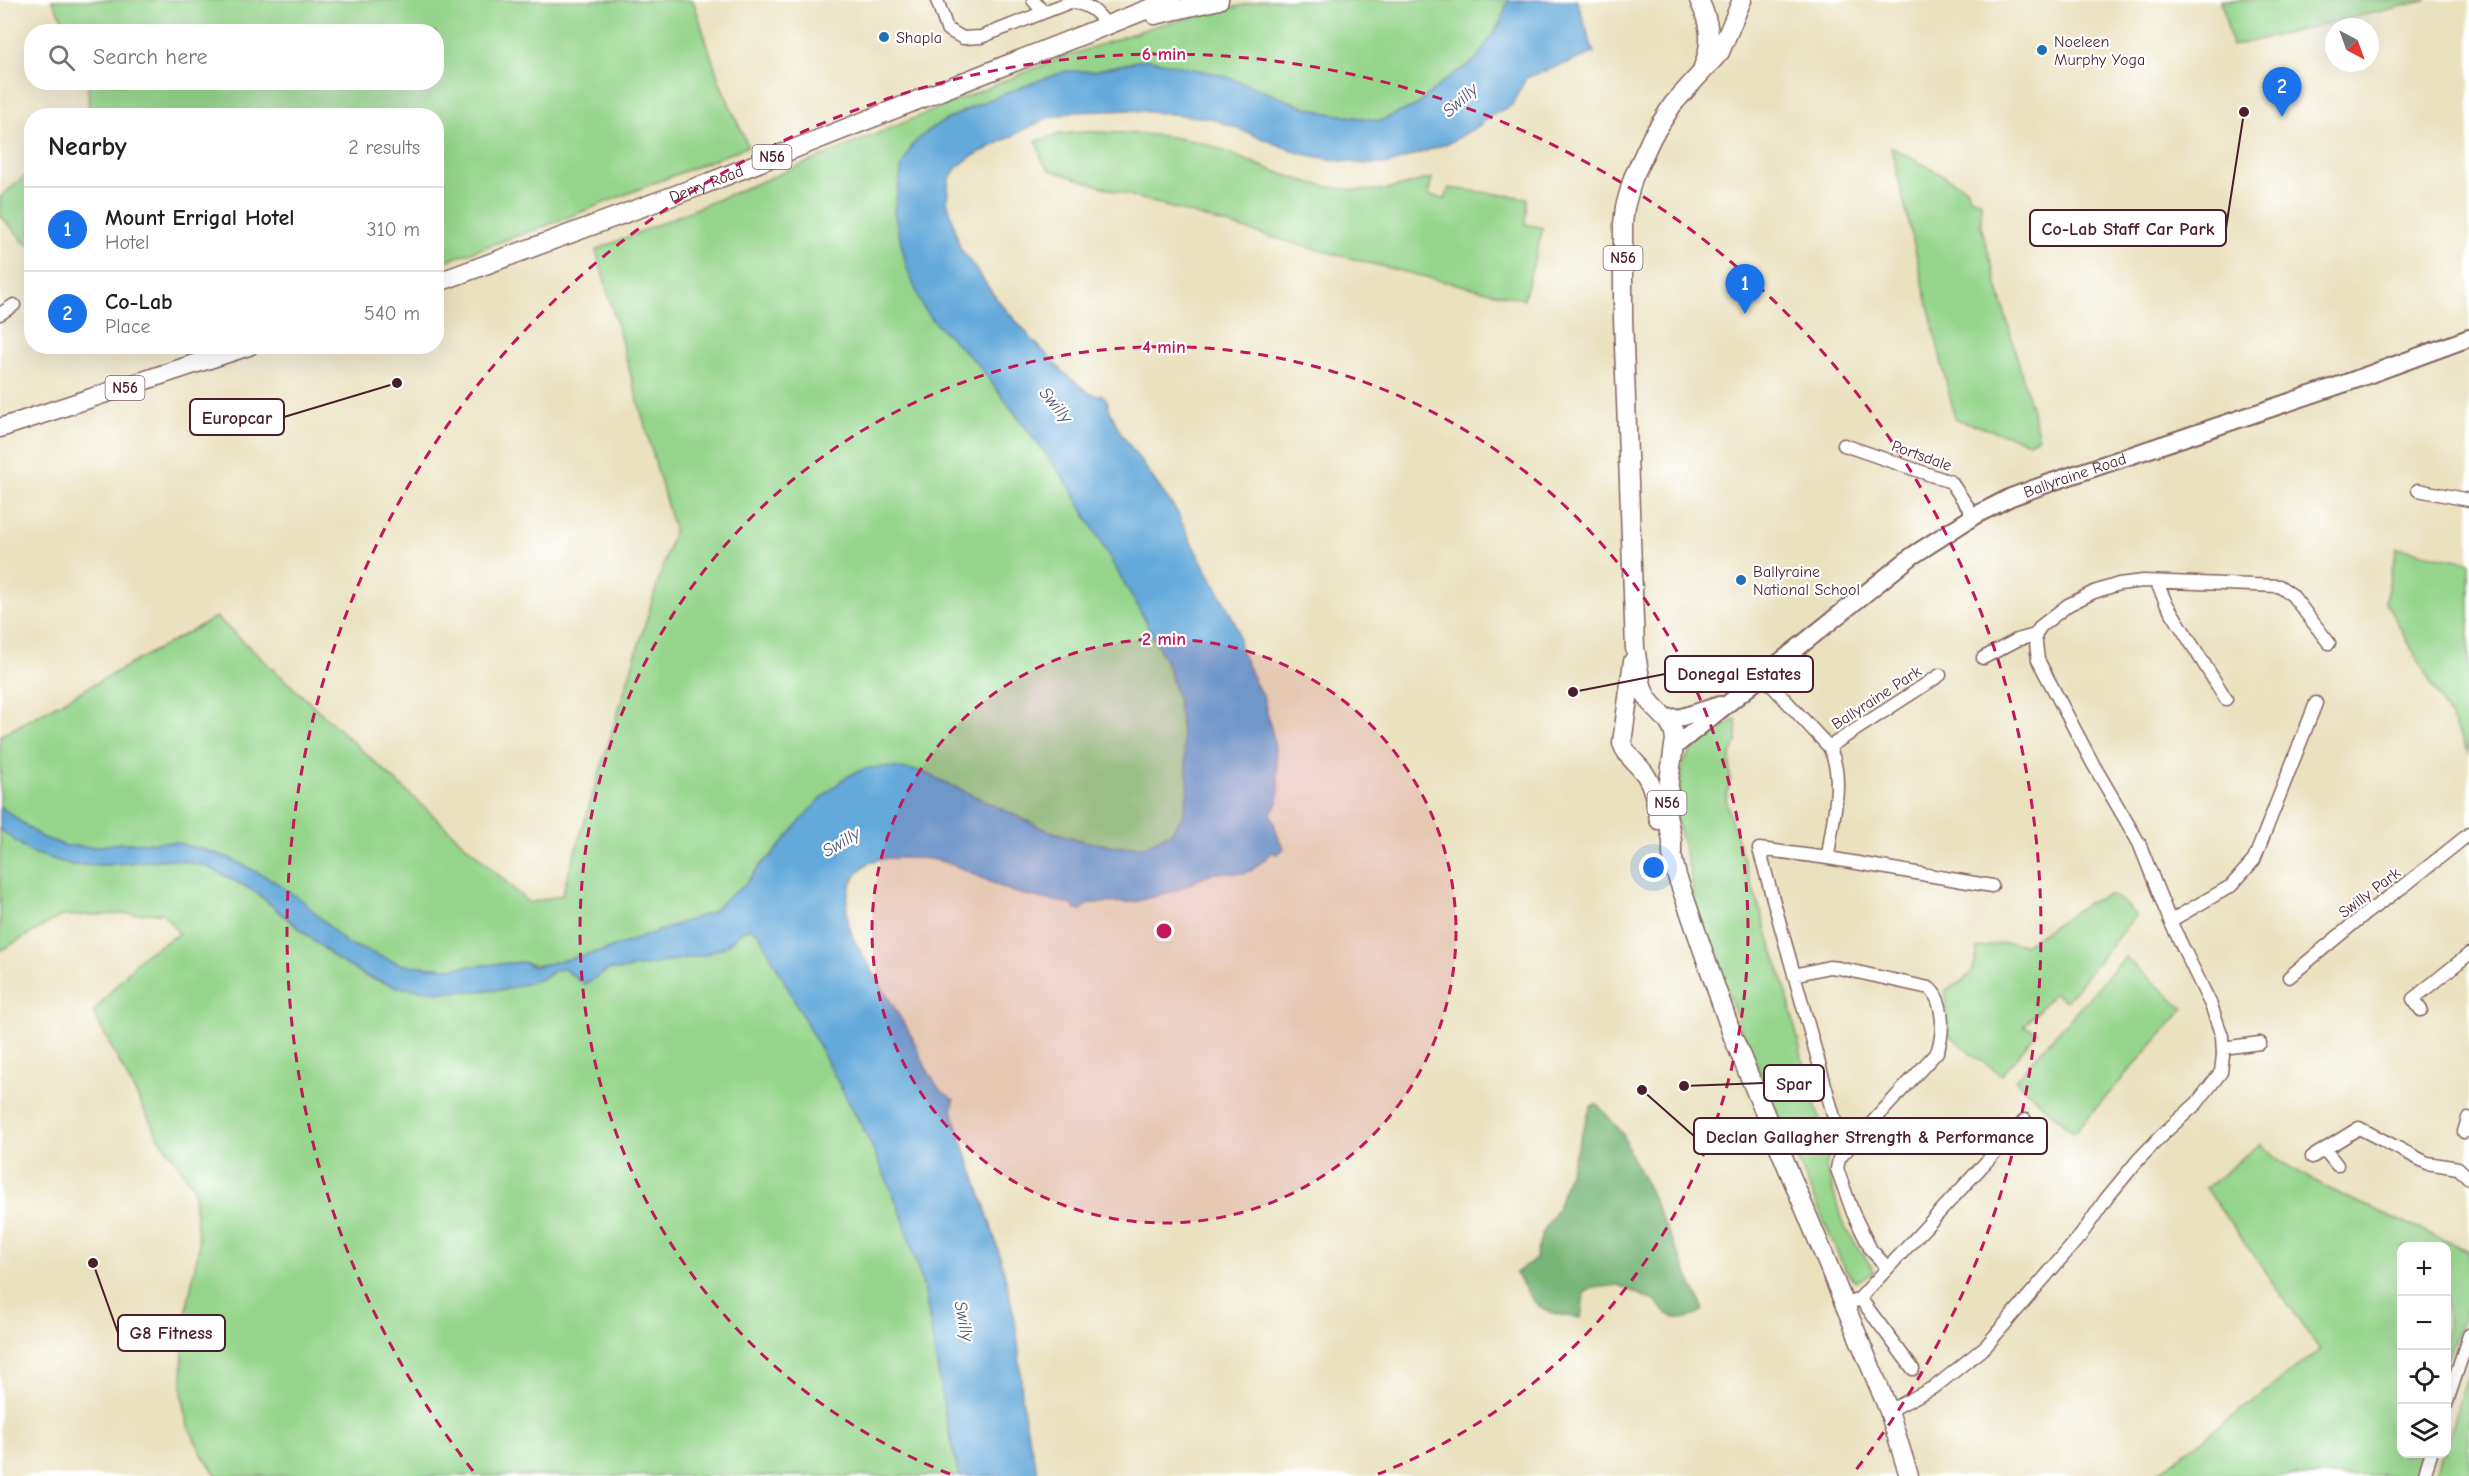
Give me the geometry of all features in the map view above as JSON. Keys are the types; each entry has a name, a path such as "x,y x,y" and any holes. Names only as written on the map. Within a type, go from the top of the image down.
{"main road":[{"name":"Derry Road","path":"444,280 705,184 1171,0"},
{"name":"Derry Road","path":"1107,26 1219,0"},
{"name":"N56","path":"1699,0 1707,19 1710,36 1701,71"},
{"name":"N56","path":"1672,855 1667,806 1674,731 1644,693 1635,648 1627,457 1623,224 1629,191 1648,143 1673,104 1701,71 1712,62 1724,45 1743,0"},
{"name":"Ballyraine Road","path":"1673,749 1912,556 1974,516 2011,497 2055,481 2346,383 2469,338"},
{"name":"N56","path":"0,428 225,354"},
{"name":"N56","path":"1635,648 1622,740 1624,749 1650,782 1661,832 1672,855 1692,921 1733,1037 1853,1302 1909,1476"},
{"path":"1624,729 1630,719 1640,713 1650,712 1663,716 1682,717 1728,703"},
{"path":"1636,762 1645,765 1658,764 1673,749"}],"street":[{"path":"937,0 947,29 963,38 981,37 1070,2 1083,3 1097,11 1107,26"},
{"path":"1033,0 1043,12"},
{"path":"0,314 15,305"},
{"name":"Portsdale","path":"1844,445 1951,482 1974,516"},
{"path":"2418,490 2469,501"},
{"path":"1889,1411 1936,1386 1986,1346 2081,1235 2106,1198 2138,1160 2209,1090 2221,1071 2222,1036 2211,1005 2170,921 2139,843 2093,764 2038,660 2035,635 2041,626 2059,612 2094,592 2119,584 2143,581 2279,586 2292,595 2329,643"},
{"path":"2157,583 2166,603 2226,699"},
{"path":"1983,658 2017,640 2035,635"},
{"name":"Ballyraine Park","path":"1829,747 1940,675"},
{"name":"Ballyraine Park","path":"1763,676 1829,747 1836,760 1838,773 1828,858"},
{"path":"2170,921 2231,886 2254,860 2316,703"},
{"name":"Swilly Park","path":"2289,977 2365,914 2469,834"},
{"path":"1844,1153 1759,849 1828,858 1992,886"},
{"path":"2421,1010 2412,999 2469,954"},
{"path":"1794,975 1829,967 1839,968 1929,988 1936,994 1939,1001 1941,1034 1937,1052 1844,1153 1839,1159 1837,1169 1871,1250 1888,1268"},
{"path":"2223,1048 2260,1043"},
{"path":"2464,1132 2466,1117"},
{"path":"1913,1370 1853,1302 1888,1268 2025,1120"},
{"path":"2312,1157 2359,1128 2427,1163 2458,1168 2469,1178"},
{"path":"2325,1149 2337,1165"},
{"path":"2446,1404 2469,1335"},
{"path":"2424,1476 2430,1458"}],"green space":[{"path":"52,0 693,0 720,83 748,146 548,225 444,262 444,108 89,108 88,90 444,90 444,24 65,24"},
{"path":"1265,0 1508,0 1501,22 1475,61 1446,79 1417,105 1380,121 1327,113 1147,59 1093,71 1067,71 976,105 933,127 913,144 902,166 900,184 935,323 976,362 1067,482 1144,618 1169,668 1178,701 1189,787 1183,816 1171,833 1145,846 1121,847 1087,842 1046,830 921,771 839,783 764,861 743,887 712,912 606,950 553,963 542,965 523,962 449,968 403,965 346,943 273,880 229,858 202,848 120,843 94,847 67,846 41,837 0,806 0,736 216,617 529,903 562,895 674,530 596,250 1050,62 1155,26"},
{"path":"2221,0 2428,0 2351,18 2325,18 2325,24 2232,46"},
{"path":"1086,132 1147,134 1193,141 1282,174 1330,187 1379,190 1432,178 1428,195 1445,199 1449,188 1527,198 1525,224 1543,228 1524,299 1404,272 1226,224 1050,170 1043,162 1036,141 1061,134"},
{"path":"1891,147 1966,188 1970,197 1981,202 1981,226 2039,437 2029,442 1955,419"},
{"path":"24,177 24,242 0,215 0,197"},
{"path":"2397,548 2469,562 2469,752 2385,601"},
{"path":"1736,719 1737,742 1730,756 1730,781 1726,798 1786,990 1806,1074 1829,1149 1826,1167 1843,1225 1875,1272 1856,1282 1845,1270 1739,1023 1696,907 1690,872 1675,815 1684,761 1698,742"},
{"path":"0,829 30,852 72,865 105,865 170,859 206,866 254,891 309,937 366,977 398,987 440,992 546,977 555,970 564,969 579,981 610,969 620,970 704,955 726,946 740,932 750,928 758,932 870,1142 902,1215 925,1292 945,1415 959,1476 217,1476 203,1456 188,1426 182,1393 183,1329 199,1246 193,1186 158,1136 93,1012 141,957 179,934 163,913 61,916 0,951"},
{"path":"2107,895 2123,902 2135,916 2066,1001 2054,993 2024,1026 2037,1032 2002,1075 1948,1034 1946,990 1969,975 1975,965 1977,949 2007,943 2024,945 2088,903"},
{"path":"2125,957 2184,1009 2074,1133 2015,1080"},
{"path":"1598,1105 1623,1134 1630,1154 1704,1310 1687,1319 1675,1318 1665,1312 1655,1301 1618,1285 1593,1288 1584,1293 1581,1318 1556,1314 1540,1307 1534,1301 1516,1273 1535,1259 1542,1234 1557,1209 1591,1106"},
{"path":"2260,1144 2279,1161 2339,1194 2448,1242 2397,1242 2397,1458 2421,1458 2415,1476 2154,1476 2320,1350 2206,1188"},
{"path":"2451,1243 2469,1251 2469,1300 2451,1349"},
{"path":"2469,1371 2469,1476 2435,1476 2441,1458 2451,1458 2451,1427"}],"water":[{"name":"Swilly","path":"1508,0 1577,0 1594,53 1526,78 1512,105 1492,115 1451,142 1389,164 1365,164 1299,153 1211,118 1132,110 1074,112 1047,118 973,156 957,167 949,179 947,201 960,248 996,298 1063,372 1089,393 1098,396 1101,394 1107,400 1110,412 1122,435 1177,512 1231,614 1238,631 1240,649 1263,696 1274,741 1279,789 1278,803 1270,813 1284,848 1278,854 1273,852 1252,870 1244,873 1212,873 1177,890 1134,902 1089,903 1081,910 1075,910 1074,906 1069,904 1011,891 945,862 926,858 891,858 870,862 859,871 851,884 847,898 847,912 854,941 912,1037 926,1068 939,1089 954,1100 952,1109 956,1125 990,1224 1011,1301 1018,1344 1024,1416 1039,1476 959,1476 945,1415 925,1292 902,1215 870,1142 758,932 750,928 740,932 726,946 704,955 620,970 610,969 585,984 564,969 555,970 541,979 504,990 440,992 398,987 366,976 339,961 254,891 206,866 170,859 105,865 72,865 30,852 0,829 0,806 41,837 67,846 94,847 120,843 175,842 229,858 272,880 303,901 346,943 403,965 449,968 523,962 534,967 606,950 712,912 743,887 824,796 849,776 867,768 921,771 1046,830 1087,842 1121,847 1145,846 1171,833 1183,816 1189,787 1178,701 1169,668 1144,618 1067,482 976,362 935,323 922,306 907,268 894,212 902,166 913,144 933,127 976,105 1067,71 1093,71 1147,59 1222,75 1327,113 1380,121 1417,105 1446,79 1475,61 1501,22"}],"place":[{"name":"Shapla","path":"884,37"},
{"name":"Noeleen Murphy Yoga","path":"2042,50"},
{"name":"Co-Lab Staff Car Park","path":"2244,112"},
{"name":"Co-Lab","path":"2282,117"},
{"name":"Mount Errigal Hotel","path":"1745,314"},
{"name":"Europcar","path":"397,383"},
{"name":"Ballyraine National School","path":"1741,580"},
{"name":"Donegal Estates","path":"1573,692"},
{"name":"Spar","path":"1684,1086"},
{"name":"Declan Gallagher Strength & Performance","path":"1642,1090"},
{"name":"G8 Fitness","path":"93,1263"}]}
